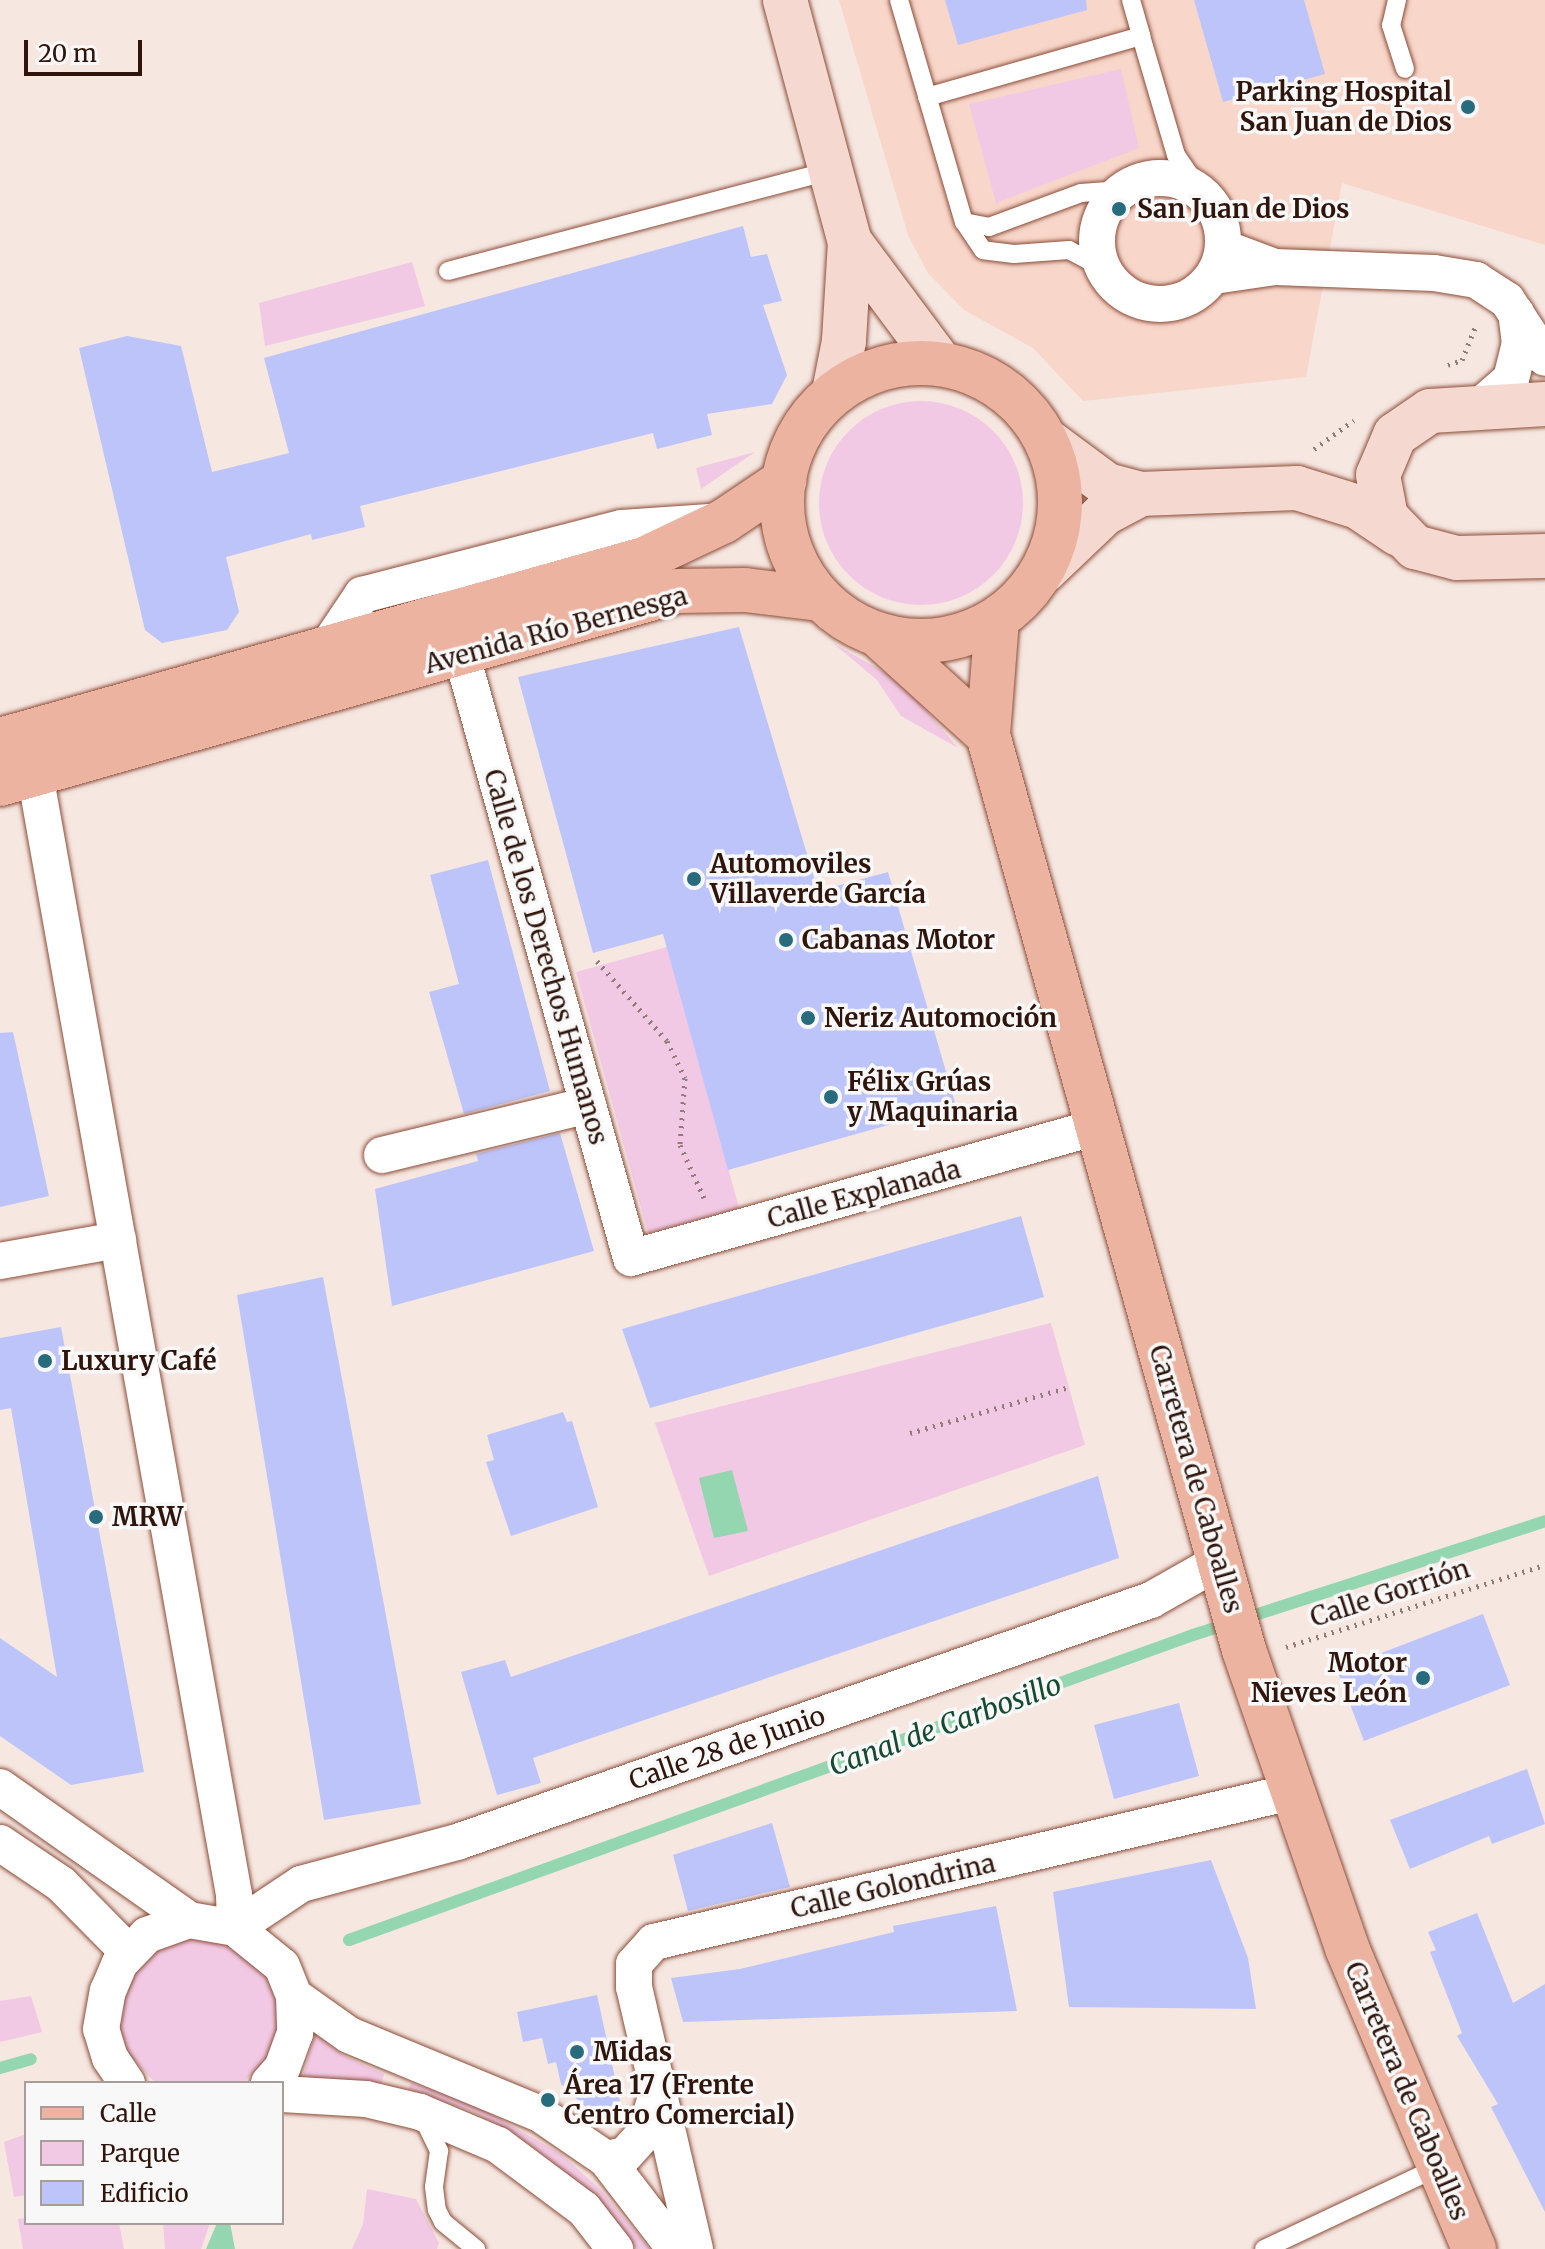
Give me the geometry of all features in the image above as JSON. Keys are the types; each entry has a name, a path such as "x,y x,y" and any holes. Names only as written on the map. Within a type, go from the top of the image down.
{"main road":[{"path":"785,0 850,242 844,341 834,392 796,448 785,480 779,518 789,553 819,599 878,635 988,735"},
{"path":"850,242 938,360"},
{"path":"834,392 867,372 938,360 981,375 1020,403 1046,440 1059,482 1059,528 1044,571"},
{"path":"878,635 921,642 997,620 1024,599 1044,571 1105,513 1140,494 1361,461 1381,423 1430,411 1545,404"},
{"path":"1381,423 1378,475 1386,517 1398,534"},
{"path":"1046,440 1107,485 1140,494"},
{"path":"1300,471 1435,556 1545,556"},
{"name":"Avenida Río Bernesga","path":"305,668 644,559 724,521 785,480"},
{"name":"Avenida Río Bernesga","path":"305,668 462,656 678,591 745,590 819,599"},
{"name":"Carretera de Caboalles","path":"997,620 988,735 1246,1655 1347,1948 1436,2168 1474,2249"},
{"path":"0,740 305,668"},
{"path":"17,779 305,668"}],"street":[{"path":"1169,178 1202,193 1214,208 1219,262 1184,301 1145,303 1112,284 1101,267 1098,225 1121,190 1136,182 1169,178"},
{"path":"1219,262 1460,275 1493,289 1516,312 1545,358"},
{"path":"1480,406 1511,379 1520,344 1516,312"},
{"name":"Calle de los Derechos Humanos","path":"462,656 631,1258"},
{"path":"17,779 118,1240 234,1895 235,1928"},
{"path":"382,1155 588,1105"},
{"name":"Calle Explanada","path":"631,1258 1096,1127"},
{"path":"0,1261 118,1240"},
{"name":"Calle 28 de Junio","path":"235,1928 301,1884 460,1841 1121,1610 1224,1577"},
{"path":"0,1787 189,1920 235,1928 282,1966 294,1996 295,2033 282,2068 271,2081"},
{"name":"Calle Golondrina","path":"695,2249 656,2096 634,1987 634,1964 654,1942 1291,1792"},
{"path":"0,1843 61,1884 128,1952"},
{"path":"126,2081 110,2058 101,2029 108,1991 128,1952 147,1935 189,1920"},
{"path":"294,1996 349,2035 540,2114 606,2159 675,2249"},
{"path":"284,2094 366,2099 420,2112 498,2145 557,2185 584,2209 615,2249"},
{"name":"Calle Golondrina","path":"606,2159 625,2155 645,2133 656,2096"}],"lane":[{"path":"899,0 964,222 983,250 1014,254 1069,250 1101,267"},
{"path":"1131,0 1176,155 1202,193"},
{"path":"1397,0 1391,25 1405,69"},
{"path":"927,97 1141,36"},
{"path":"448,271 832,170"},
{"path":"964,222 989,227 1081,193 1121,190"},
{"path":"420,2112 439,2151 434,2187 437,2210 443,2222 476,2249"},
{"path":"1264,2249 1436,2168"}],"path":[{"path":"1441,368 1462,360 1468,350 1476,321 1469,314"},
{"path":"1300,471 1330,442 1381,423"},
{"path":"597,961 667,1041 685,1078 680,1145 691,1178 707,1202"},
{"path":"910,1433 1069,1387"},
{"name":"Calle Gorrión","path":"1246,1655 1545,1565"}],"shaded area":[{"name":"San Juan de Dios","path":"839,0 1545,0 1545,245 1342,183 1306,377 1083,401 1033,348 964,310 928,273 908,235"},
{"path":"732,1470 748,1531 714,1538 699,1478"},
{"path":"216,2225 230,2225 235,2249 206,2249"}],"green space":[{"path":"1121,69 1139,148 996,203 969,104"},
{"path":"412,262 425,306 265,346 259,303"},
{"path":"921,401 960,408 993,431 1016,464 1023,503 1016,542 993,575 960,598 921,605 882,598 849,575 826,542 819,503 826,464 849,431 882,408"},
{"path":"755,452 701,489 696,468"},
{"path":"833,643 903,683 958,748 901,716 877,680"},
{"path":"667,947 739,1208 648,1233 576,972"},
{"path":"1051,1323 1085,1445 709,1576 655,1423"},
{"path":"191,1938 228,1943 266,1976 276,1999 277,2030 266,2059 245,2081 153,2081 127,2052 119,2025 121,1998 132,1973 152,1953"},
{"path":"31,1996 42,2032 0,2042 0,2001"},
{"path":"315,2034 343,2055 384,2074 381,2085 302,2079"},
{"path":"411,2083 476,2105 561,2154 601,2190 650,2249 637,2249 591,2193 532,2146 476,2113 408,2089"},
{"path":"24,2135 24,2195 14,2197 4,2142"},
{"path":"367,2189 416,2199 439,2243 437,2249 352,2249 363,2224"},
{"path":"24,2218 24,2225 119,2225 124,2249 23,2249 18,2219"},
{"path":"163,2225 209,2225 201,2249 165,2249"}],"building":[{"path":"945,0 1086,0 1087,10 958,45"},
{"path":"1194,0 1304,0 1325,74 1223,102"},
{"path":"743,226 751,257 767,254 782,301 763,305 787,375 772,404 707,414 712,435 657,449 653,433 360,506 365,527 312,540 311,534 226,557 239,612 227,630 162,643 145,630 79,348 127,336 181,346 212,472 289,453 264,358"},
{"path":"739,627 818,891 888,872 956,1106 728,1170 663,934 593,953 518,677"},
{"path":"488,860 550,1091 464,1114 429,992 459,984 430,875"},
{"path":"13,1032 49,1196 0,1207 0,1033"},
{"path":"560,1133 594,1251 392,1306 375,1189 478,1161 476,1154"},
{"path":"1021,1216 1044,1297 650,1408 622,1329"},
{"path":"323,1277 421,1804 324,1820 237,1295"},
{"path":"61,1327 144,1772 71,1785 0,1736 0,1638 57,1677 11,1408 0,1410 0,1338"},
{"path":"563,1412 567,1422 572,1421 598,1507 511,1536 486,1462 494,1460 487,1435"},
{"path":"1098,1476 1119,1558 533,1758 541,1783 497,1795 461,1672 505,1660 511,1677"},
{"name":"Motor Nieves León","path":"1483,1614 1510,1685 1364,1741 1337,1670"},
{"path":"1179,1703 1199,1776 1114,1799 1094,1725"},
{"path":"1527,1769 1545,1824 1492,1844 1489,1836 1410,1869 1390,1820"},
{"path":"772,1823 790,1887 688,1911 673,1855"},
{"path":"1211,1860 1248,1958 1256,2009 1069,2007 1053,1892"},
{"path":"996,1906 1017,2011 683,2022 671,1978 740,1969 894,1932 893,1926"},
{"path":"1477,1913 1513,2003 1545,1984 1545,2212 1491,2107 1498,2104 1457,2036 1462,2033 1430,1952 1436,1950 1428,1932"},
{"name":"Midas","path":"597,1995 622,2110 595,2116 561,2084 556,2062 548,2064 542,2038 523,2042 517,2012"}],"waterway":[{"name":"Canal de Carbosillo","path":"349,1940 1193,1635 1545,1521"},
{"name":"Canal de Carbosillo","path":"0,2068 31,2059"}],"place":[{"name":"Parking Hospital San Juan de Dios","path":"1468,107"},
{"name":"San Juan de Dios","path":"1119,209"},
{"name":"Automoviles Villaverde García","path":"694,879"},
{"name":"Cabanas Motor","path":"786,940"},
{"name":"Neriz Automoción","path":"808,1018"},
{"name":"Félix Grúas y Maquinaria","path":"831,1097"},
{"name":"Luxury Café","path":"45,1361"},
{"name":"MRW","path":"96,1517"},
{"name":"Motor Nieves León","path":"1423,1678"},
{"name":"Midas","path":"577,2052"},
{"name":"Área 17 (Frente Centro Comercial)","path":"548,2100"}]}
